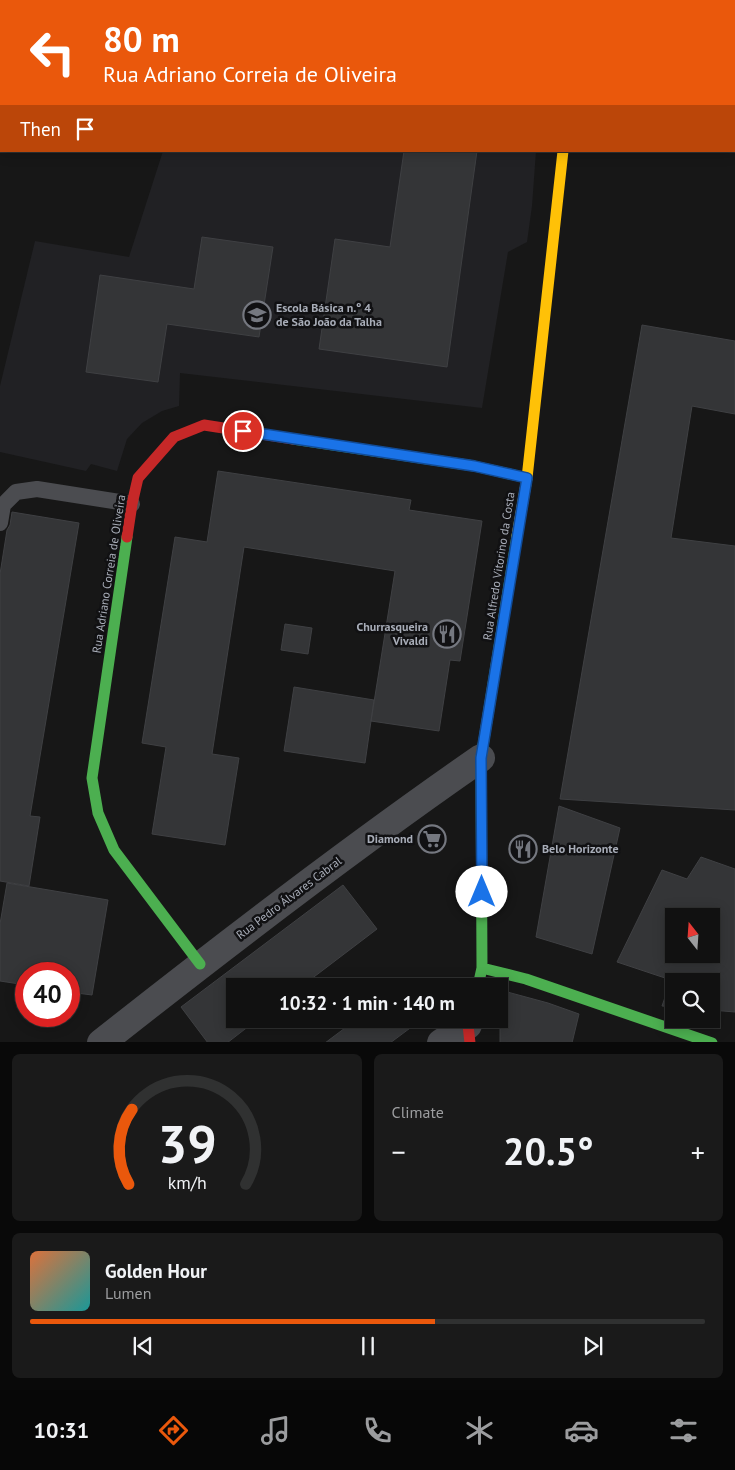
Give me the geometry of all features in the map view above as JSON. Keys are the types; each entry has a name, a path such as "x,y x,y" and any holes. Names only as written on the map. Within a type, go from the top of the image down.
{"street":[{"name":"Rua Alfredo Vitorino da Costa","path":"480,978 482,968 481,758 527,478 564,152"},
{"name":"Rua Adriano Correia de Oliveira","path":"200,964 114,850 98,814 92,778 132,504 138,478 174,437 204,425 474,466 527,478"},
{"name":"Rua Pedro Álvares Cabral","path":"100,1042 200,964 412,806 481,758"},
{"path":"482,968 526,979 712,1042"},
{"path":"441,1042 469,1029"}],"lane":[{"path":"0,523 3,505 16,492 37,489 132,504"}],"shaded area":[{"name":"Escola Básica n.º 4 de São João da Talha","path":"163,152 536,152 527,242 508,252 482,408 180,373 179,406 162,411 142,423 127,439 117,471 91,464 86,471 0,452 0,386 35,241 129,257"}],"building":[{"path":"404,152 477,152 447,367 319,349 335,239 390,247"},
{"path":"202,237 273,247 259,337 167,324 158,382 86,372 100,275 194,289"},
{"path":"642,325 735,341 735,414 692,406 671,538 735,546 735,810 560,799"},
{"path":"218,471 411,500 409,510 482,521 460,661 450,660 439,731 371,721 395,571 244,547 212,754 239,758 225,845 152,834 166,747 142,743 175,537 207,542"},
{"path":"12,512 79,523 30,816 40,817 29,886 0,881 0,574"},
{"path":"285,624 312,628 308,654 281,650"},
{"path":"294,687 374,700 365,763 284,751"},
{"path":"559,806 620,828 592,954 536,937"},
{"path":"701,857 735,869 735,1012 720,1011 720,973 665,973 665,978 617,962 662,870 687,879"},
{"path":"7,883 108,900 92,995 80,993 80,962 15,962 15,983 0,981 0,924"},
{"path":"343,885 377,929 313,978 226,978 226,1028 246,1028 228,1042 207,1042 181,1007"},
{"path":"508,992 579,1014 572,1042 500,1042 500,1028 508,1028"},
{"path":"345,1028 410,1028 391,1042 326,1042"}],"traffic: fast":[{"path":"293,439 474,466 527,478"},
{"path":"480,978 482,968 481,758 517,536"},
{"path":"127,537 92,778 98,813 114,850 200,964"},
{"path":"482,968 526,979 709,1042"}],"traffic: slow":[{"path":"517,536 527,478 563,152"}],"traffic: jam":[{"path":"127,537 138,478 174,437 204,425 293,439"},
{"path":"468,1028 470,1042"}],"place":[{"name":"Escola Básica n.º 4 de São João da Talha","path":"257,315"},
{"name":"Churrasqueira Vivaldi","path":"447,634"},
{"name":"Diamond","path":"432,839"},
{"name":"Belo Horizonte","path":"523,849"}],"route":[{"path":"243,431 474,466 527,478 481,758 482,892"}]}
